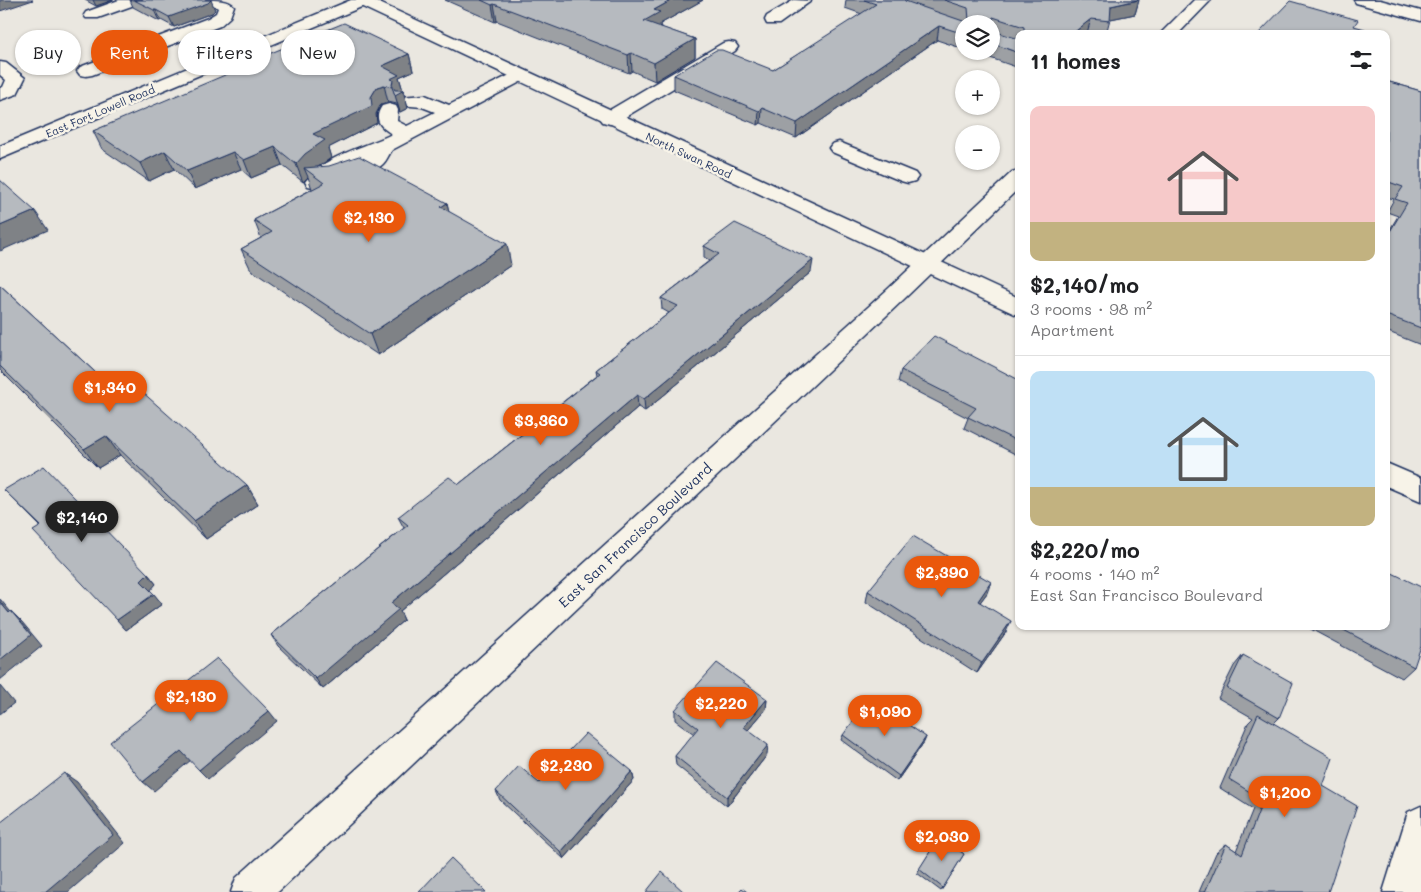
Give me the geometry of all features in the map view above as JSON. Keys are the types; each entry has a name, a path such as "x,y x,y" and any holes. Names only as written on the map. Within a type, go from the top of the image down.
{"street":[{"path":"92,15 134,0"},
{"path":"128,99 93,75 214,22 225,14 226,6 214,0"},
{"name":"East Fort Lowell Road","path":"271,39 362,0"},
{"name":"North Swan Road","path":"362,0 610,118 1015,306"},
{"path":"1172,30 1203,0"},
{"path":"1362,0 1421,16"},
{"path":"773,20 803,1"},
{"path":"610,118 729,47"},
{"path":"0,67 16,78 6,92"},
{"name":"East Fort Lowell Road","path":"0,153 186,75"},
{"path":"229,75 233,77"},
{"path":"384,146 520,75"},
{"path":"406,102 425,101 450,112"},
{"path":"389,110 387,116 388,124 406,134"},
{"path":"839,148 908,176"},
{"name":"East San Francisco Boulevard","path":"250,892 926,266 1015,180"},
{"path":"1390,476 1421,490"},
{"path":"1402,892 1421,825"}],"building":[{"path":"134,0 211,0 208,3 169,17"},
{"path":"481,0 672,0 654,10 660,12 644,21 695,39 654,63 631,53 628,55"},
{"path":"864,0 904,0 955,18 955,31 939,26 797,123 762,108 759,111 674,75 716,50 722,50 773,70 876,4"},
{"path":"944,0 1138,0 1111,6 1110,21 1091,19 1077,30 1024,30 1024,27 1000,19 1000,15 969,15 968,8"},
{"path":"1290,1 1358,20 1354,26 1365,29 1364,30 1262,30"},
{"path":"344,23 409,54 382,66 399,75 390,79 393,80 392,85 395,90 404,90 395,95 392,87 384,85 377,87 371,97 372,106 313,134 325,140 305,154 296,164 275,147 244,160 233,152 187,171 165,151 140,163 93,131 225,75 271,75 271,53 281,49 281,75 355,75 355,30 327,30"},
{"path":"1000,33 1015,38 1015,52 1000,46"},
{"path":"1390,82 1421,91 1421,328 1390,316 1390,231 1407,203 1395,199 1403,187 1390,182"},
{"path":"359,156 447,203 441,207 507,244 370,334 241,249 272,232 254,220 324,183 304,168 329,166"},
{"path":"0,180 35,211 0,226"},
{"path":"735,223 813,260 644,399 637,395 391,603 399,609 316,679 271,635 408,525 398,517 449,477 459,484 600,373 596,370 678,306 661,298 719,254 704,246"},
{"path":"0,285 107,383 122,374 247,485 194,521 106,436 84,449 0,366"},
{"path":"934,336 1015,378 1015,440 968,417 976,408 901,370"},
{"path":"44,466 148,574 141,581 154,594 117,620 33,531 41,526 4,490"},
{"path":"913,536 991,582 978,601 1011,621 982,663 868,591"},
{"path":"1390,572 1421,587 1421,646 1414,667 1344,630 1390,630"},
{"path":"0,602 9,613 11,611 31,635 0,660"},
{"path":"1243,655 1293,683 1279,718 1227,688"},
{"path":"217,658 269,711 199,770 181,751 143,782 110,742"},
{"path":"717,663 767,699 744,727 768,745 727,797 675,756 698,728 675,710"},
{"path":"870,698 926,737 899,776 843,735"},
{"path":"1258,714 1333,758 1323,786 1357,806 1328,892 1205,892 1226,844 1242,855 1263,800 1229,779"},
{"path":"586,733 632,771 561,852 496,791 519,766 539,783"},
{"path":"64,773 113,835 45,892 0,892 0,823"},
{"path":"940,836 964,854 943,888 919,869"},
{"path":"451,858 486,892 419,892"},
{"path":"662,872 684,892 646,892"},
{"path":"742,888 747,892 738,892"}]}
